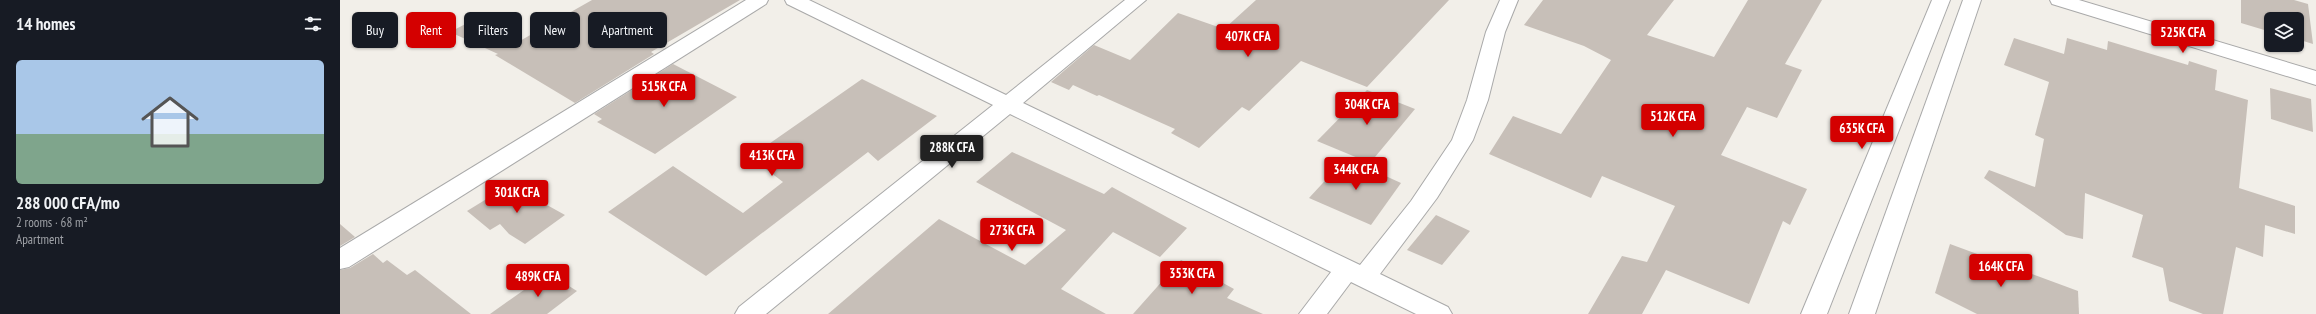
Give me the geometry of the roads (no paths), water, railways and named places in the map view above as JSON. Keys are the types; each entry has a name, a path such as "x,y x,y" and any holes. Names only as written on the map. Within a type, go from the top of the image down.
{"street":[{"path":"340,260 759,0"},
{"path":"794,0 1439,314"},
{"path":"748,314 1006,104 1137,0"},
{"path":"1312,314 1356,273 1433,188 1466,134 1484,81 1489,52 1498,20 1509,0"},
{"path":"1814,314 1941,0"},
{"path":"1862,314 1972,0"},
{"path":"2059,0 2316,78"}]}
